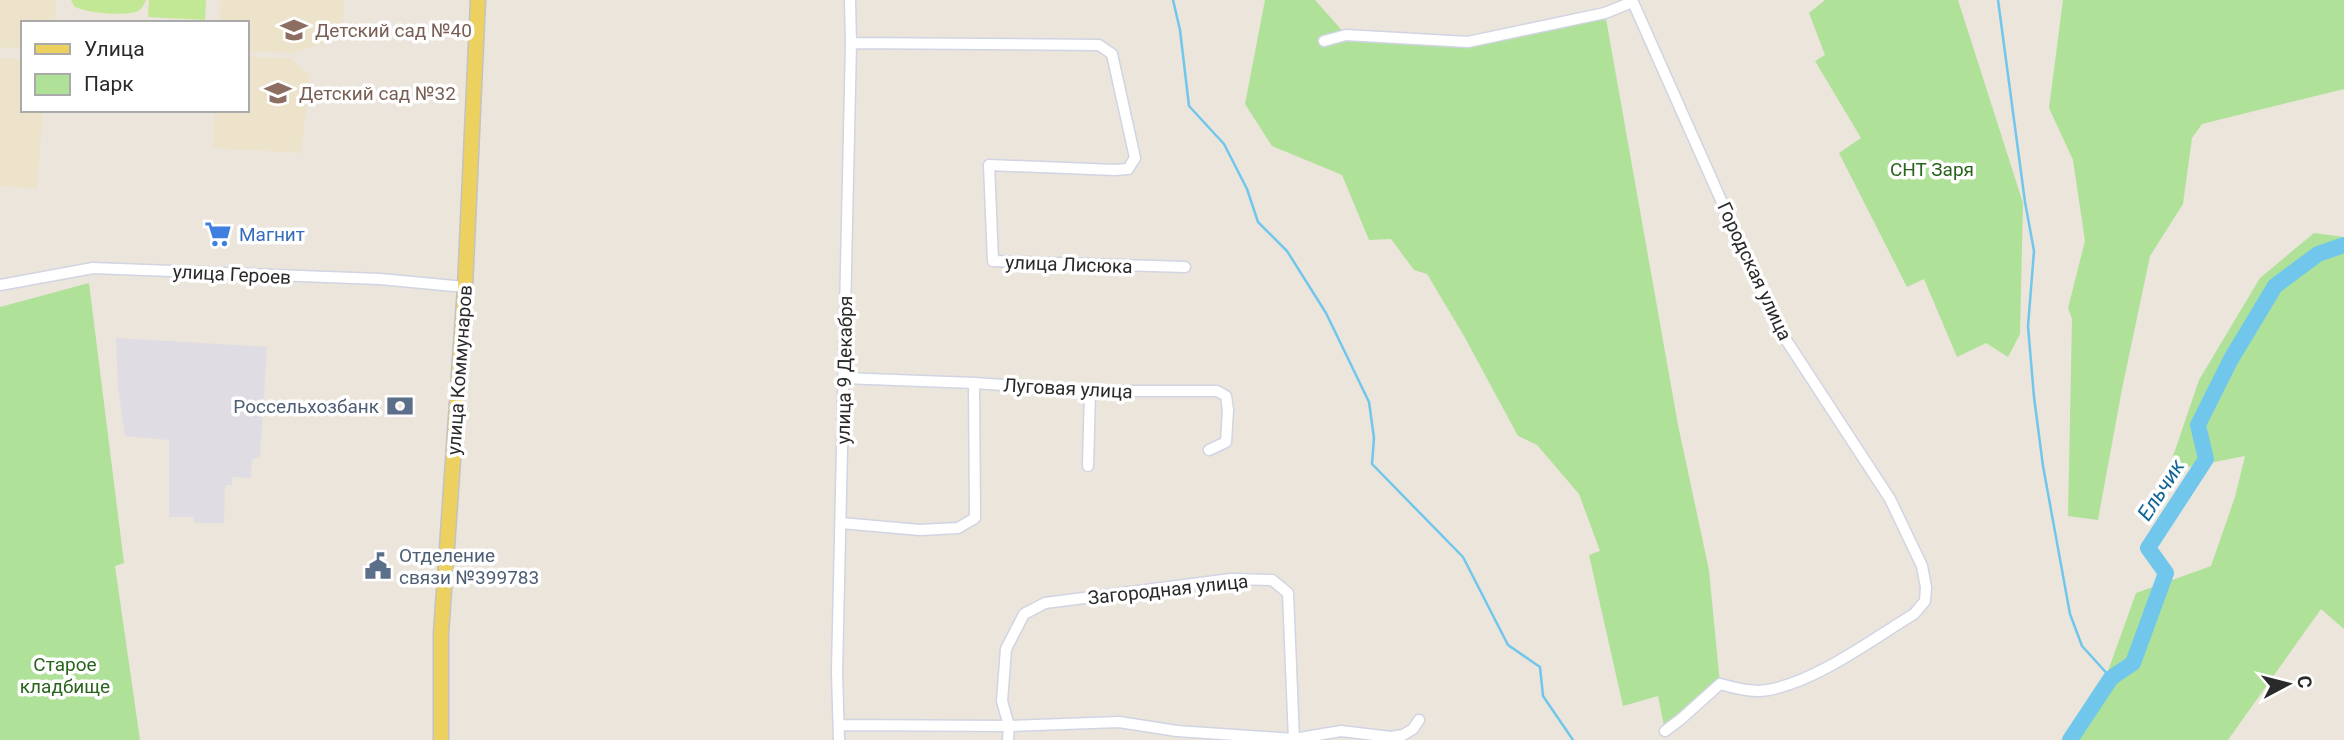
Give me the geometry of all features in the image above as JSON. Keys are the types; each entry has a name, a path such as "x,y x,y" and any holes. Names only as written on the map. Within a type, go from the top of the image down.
{"main road":[{"name":"улица Коммунаров","path":"441,740 441,634 465,287 478,0"}],"street":[{"name":"улица 9 Декабря","path":"839,740 837,672 850,0"},
{"path":"1324,41 1346,35 1468,43 1605,13 1632,1"},
{"name":"Городская улица","path":"1632,1 1777,326 1890,499 1922,566 1926,587 1925,601 1914,614 1810,677 1768,690 1749,691 1720,684 1665,731"},
{"name":"улица Лисюка","path":"851,43 1099,45 1112,54 1135,158 1128,169 1115,170 989,165 993,261 1185,267"},
{"name":"улица Героев","path":"0,285 93,268 380,279 465,287"},
{"name":"Луговая улица","path":"843,378 1090,391 1217,391 1226,396 1226,442 1209,450"},
{"path":"841,523 920,530 958,528 975,518 974,383"},
{"path":"1088,466 1090,391"},
{"name":"Загородная улица","path":"1009,726 1002,701 1006,649 1024,614 1045,603 1231,579 1272,580 1288,593 1294,739"},
{"path":"840,725 1009,726 1119,722 1177,732 1294,739 1341,731 1391,737 1403,735 1413,729 1419,720"},
{"path":"1008,740 1009,726"}],"shaded area":[{"path":"0,0 56,0 55,21 21,21 21,49 0,47"},
{"name":"Детский сад №40","path":"221,0 344,0 342,37 294,53 248,51 248,21 219,21"},
{"name":"Детский сад №32","path":"248,57 290,58 310,76 301,153 213,148 215,112 248,112"},
{"path":"0,58 21,59 21,112 43,112 37,189 0,186"},
{"path":"116,338 267,347 260,456 252,460 251,478 232,477 232,485 225,485 224,523 195,523 194,517 169,517 169,440 125,436 118,388"}],"green space":[{"path":"71,0 146,0 139,10 122,14 86,10 74,6"},
{"path":"149,0 206,0 205,20 148,17"},
{"path":"1265,0 1315,0 1346,35 1457,42 1605,13 1678,425 1709,570 1720,684 1665,731 1658,696 1623,706 1589,555 1600,551 1579,494 1537,445 1518,436 1427,274 1414,270 1391,239 1369,240 1342,175 1272,146 1245,104"},
{"name":"СНТ Заря","path":"1825,0 1958,0 2023,203 2020,334 2008,357 1986,343 1957,357 1924,279 1907,287 1839,153 1861,138 1815,61 1825,55 1809,13"},
{"path":"2063,0 2344,0 2344,89 2202,124 2192,138 2183,204 2150,256 2098,520 2068,516 2072,319 2068,308 2085,241 2073,160 2049,108"},
{"path":"2314,233 2344,237 2344,629 2321,609 2228,740 2064,740 2108,671 2136,593 2211,566 2235,497 2245,456 2168,471 2199,380 2260,278"},
{"name":"Старое кладбище","path":"89,283 124,563 115,566 140,740 0,740 0,307"}],"waterway":[{"path":"1173,0 1180,30 1189,106 1224,144 1247,189 1258,222 1287,251 1326,313 1369,402 1374,438 1372,464 1463,557 1508,645 1540,667 1543,696 1573,740"},
{"path":"1998,0 2034,251 2028,326 2043,466 2070,614 2082,646 2111,678"},
{"name":"Ельчик","path":"2070,740 2111,678 2133,663 2166,573 2148,548 2206,459 2198,425 2231,359 2275,286 2318,254 2344,245"}],"place":[{"name":"Детский сад №40","path":"294,30"},
{"name":"Детский сад №32","path":"278,93"},
{"name":"Магнит","path":"218,234"},
{"name":"Россельхозбанк","path":"400,406"},
{"name":"Отделение связи №399783","path":"378,566"}]}
